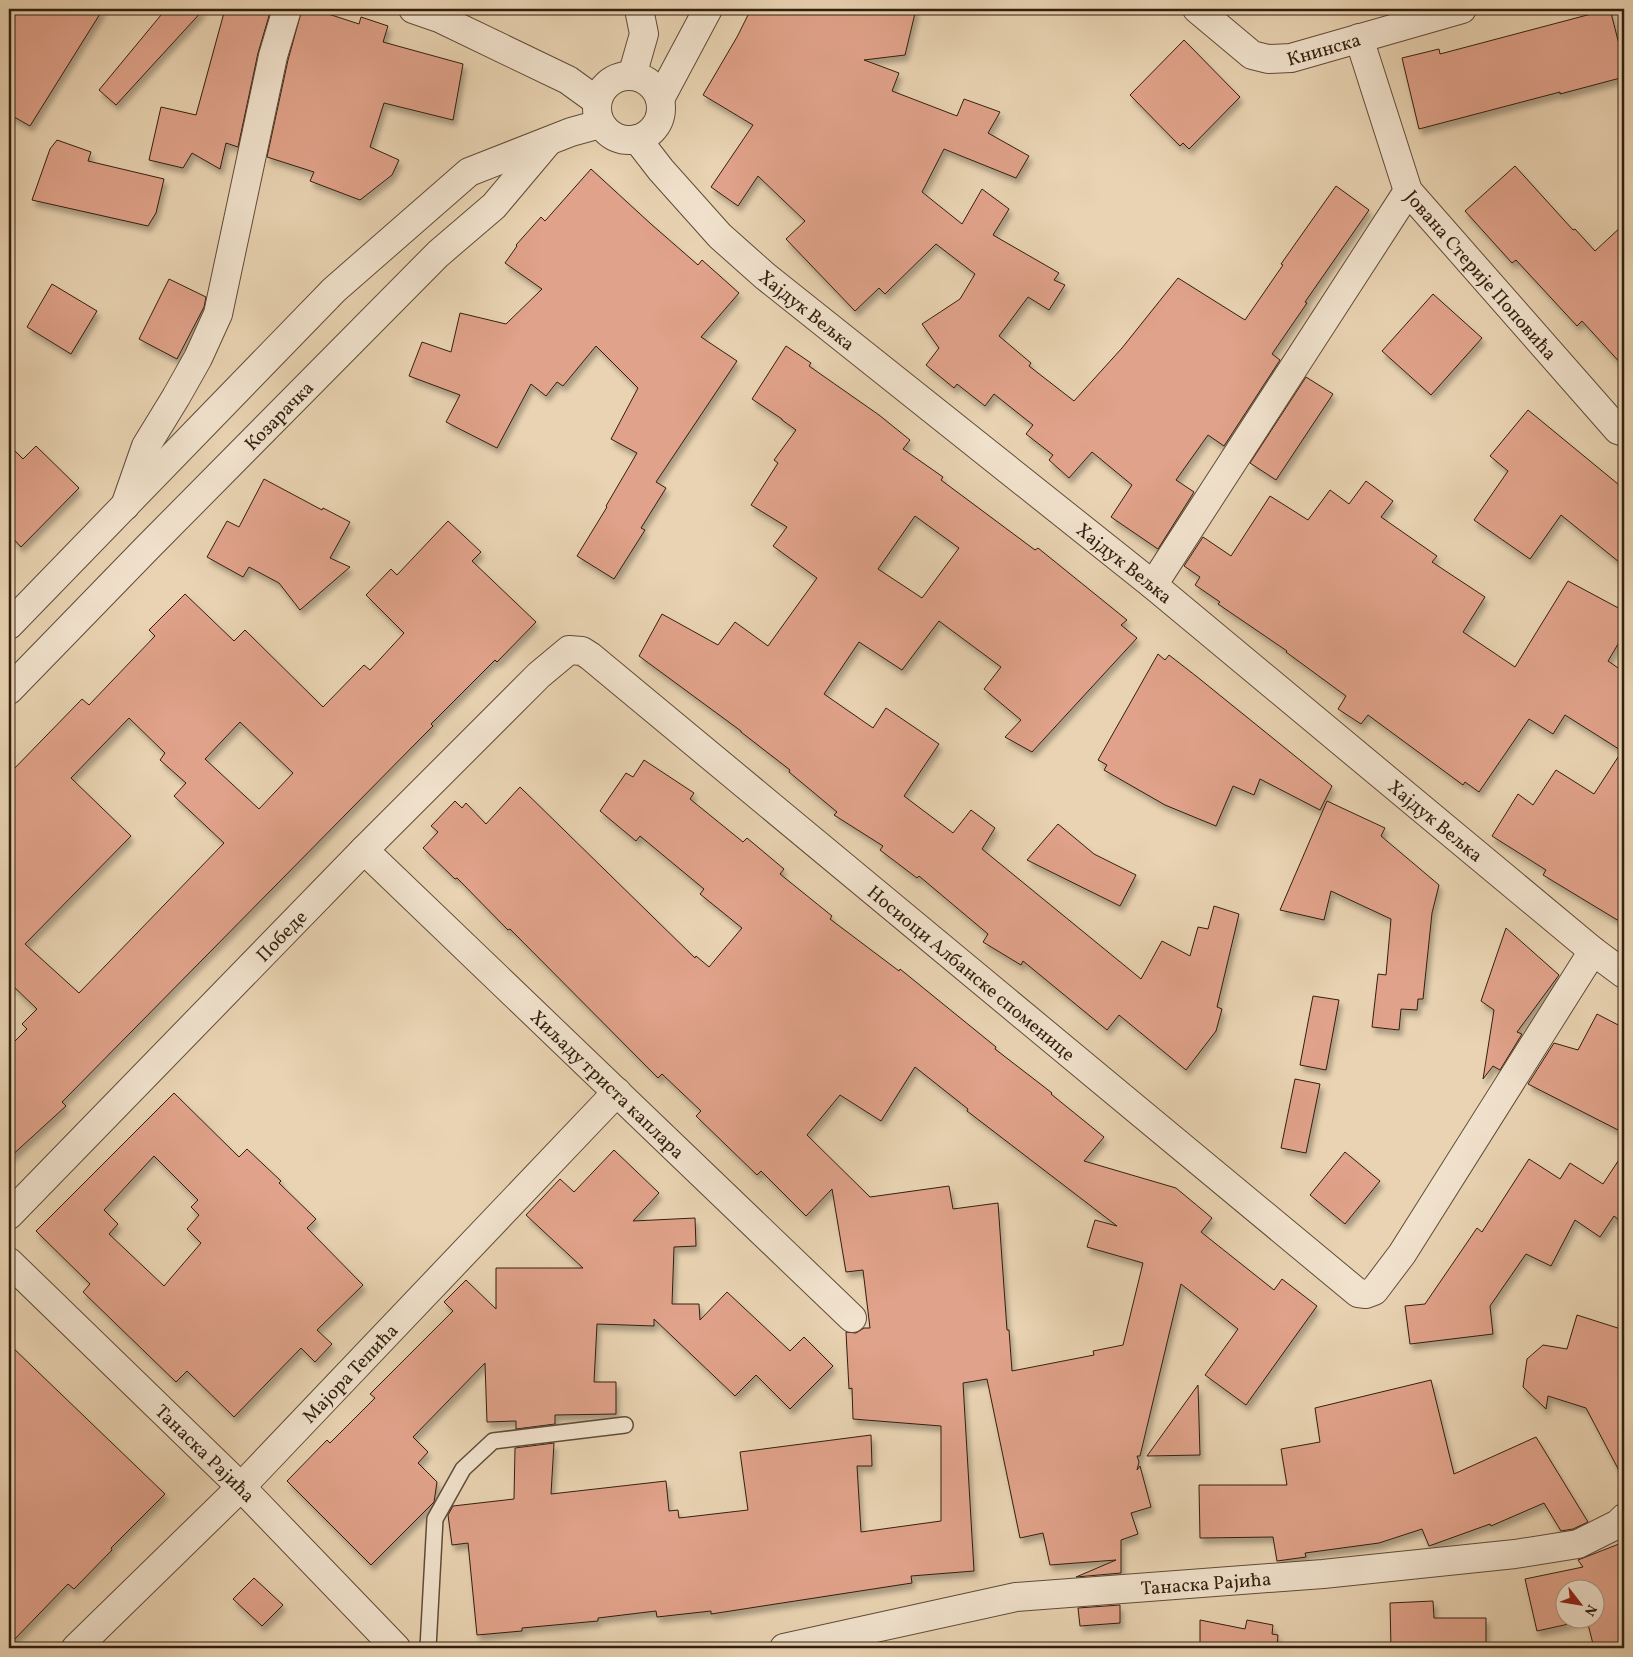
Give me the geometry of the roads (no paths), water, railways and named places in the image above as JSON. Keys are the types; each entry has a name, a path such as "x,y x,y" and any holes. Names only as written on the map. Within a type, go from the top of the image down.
{"street":[{"path":"125,506 146,446 198,358 218,314 273,56 287,9"},
{"path":"413,9 439,18 568,80 599,113 607,132 616,138 627,140 647,135 659,119 660,99 656,90 641,78 632,76 613,79 600,92 599,113"},
{"path":"632,76 644,34 639,9"},
{"path":"660,99 708,9"},
{"name":"Книнска","path":"1197,9 1252,55 1268,60 1291,58 1462,9"},
{"name":"Јована Стерије Поповића","path":"1359,38 1408,191 1618,430 1624,432"},
{"name":"Козарачка","path":"9,625 334,290 469,172 571,132 599,113"},
{"name":"Хајдук Вељка","path":"637,139 661,170 720,236 765,276 1153,585 1624,974"},
{"name":"Козарачка","path":"9,690 438,254 494,206 548,142"},
{"path":"1153,585 1408,191"},
{"name":"Носиоци Албанске споменице","path":"557,660 569,650 582,651 590,656 1358,1293 1366,1294 1374,1291 1383,1280 1426,1216 1593,950"},
{"name":"Победе","path":"9,1215 364,850 557,660"},
{"name":"Хиљаду триста каплара","path":"364,850 852,1318"},
{"name":"Мајора Тепића","path":"76,1648 241,1487 617,1092"},
{"name":"Танаска Рајића","path":"9,1262 241,1487 396,1648"},
{"name":"Танаска Рајића","path":"784,1648 1016,1597 1323,1574 1515,1554 1578,1544 1618,1524 1624,1518"}],"lane":[{"path":"428,1648 436,1519 462,1469 494,1441 625,1425"}]}
